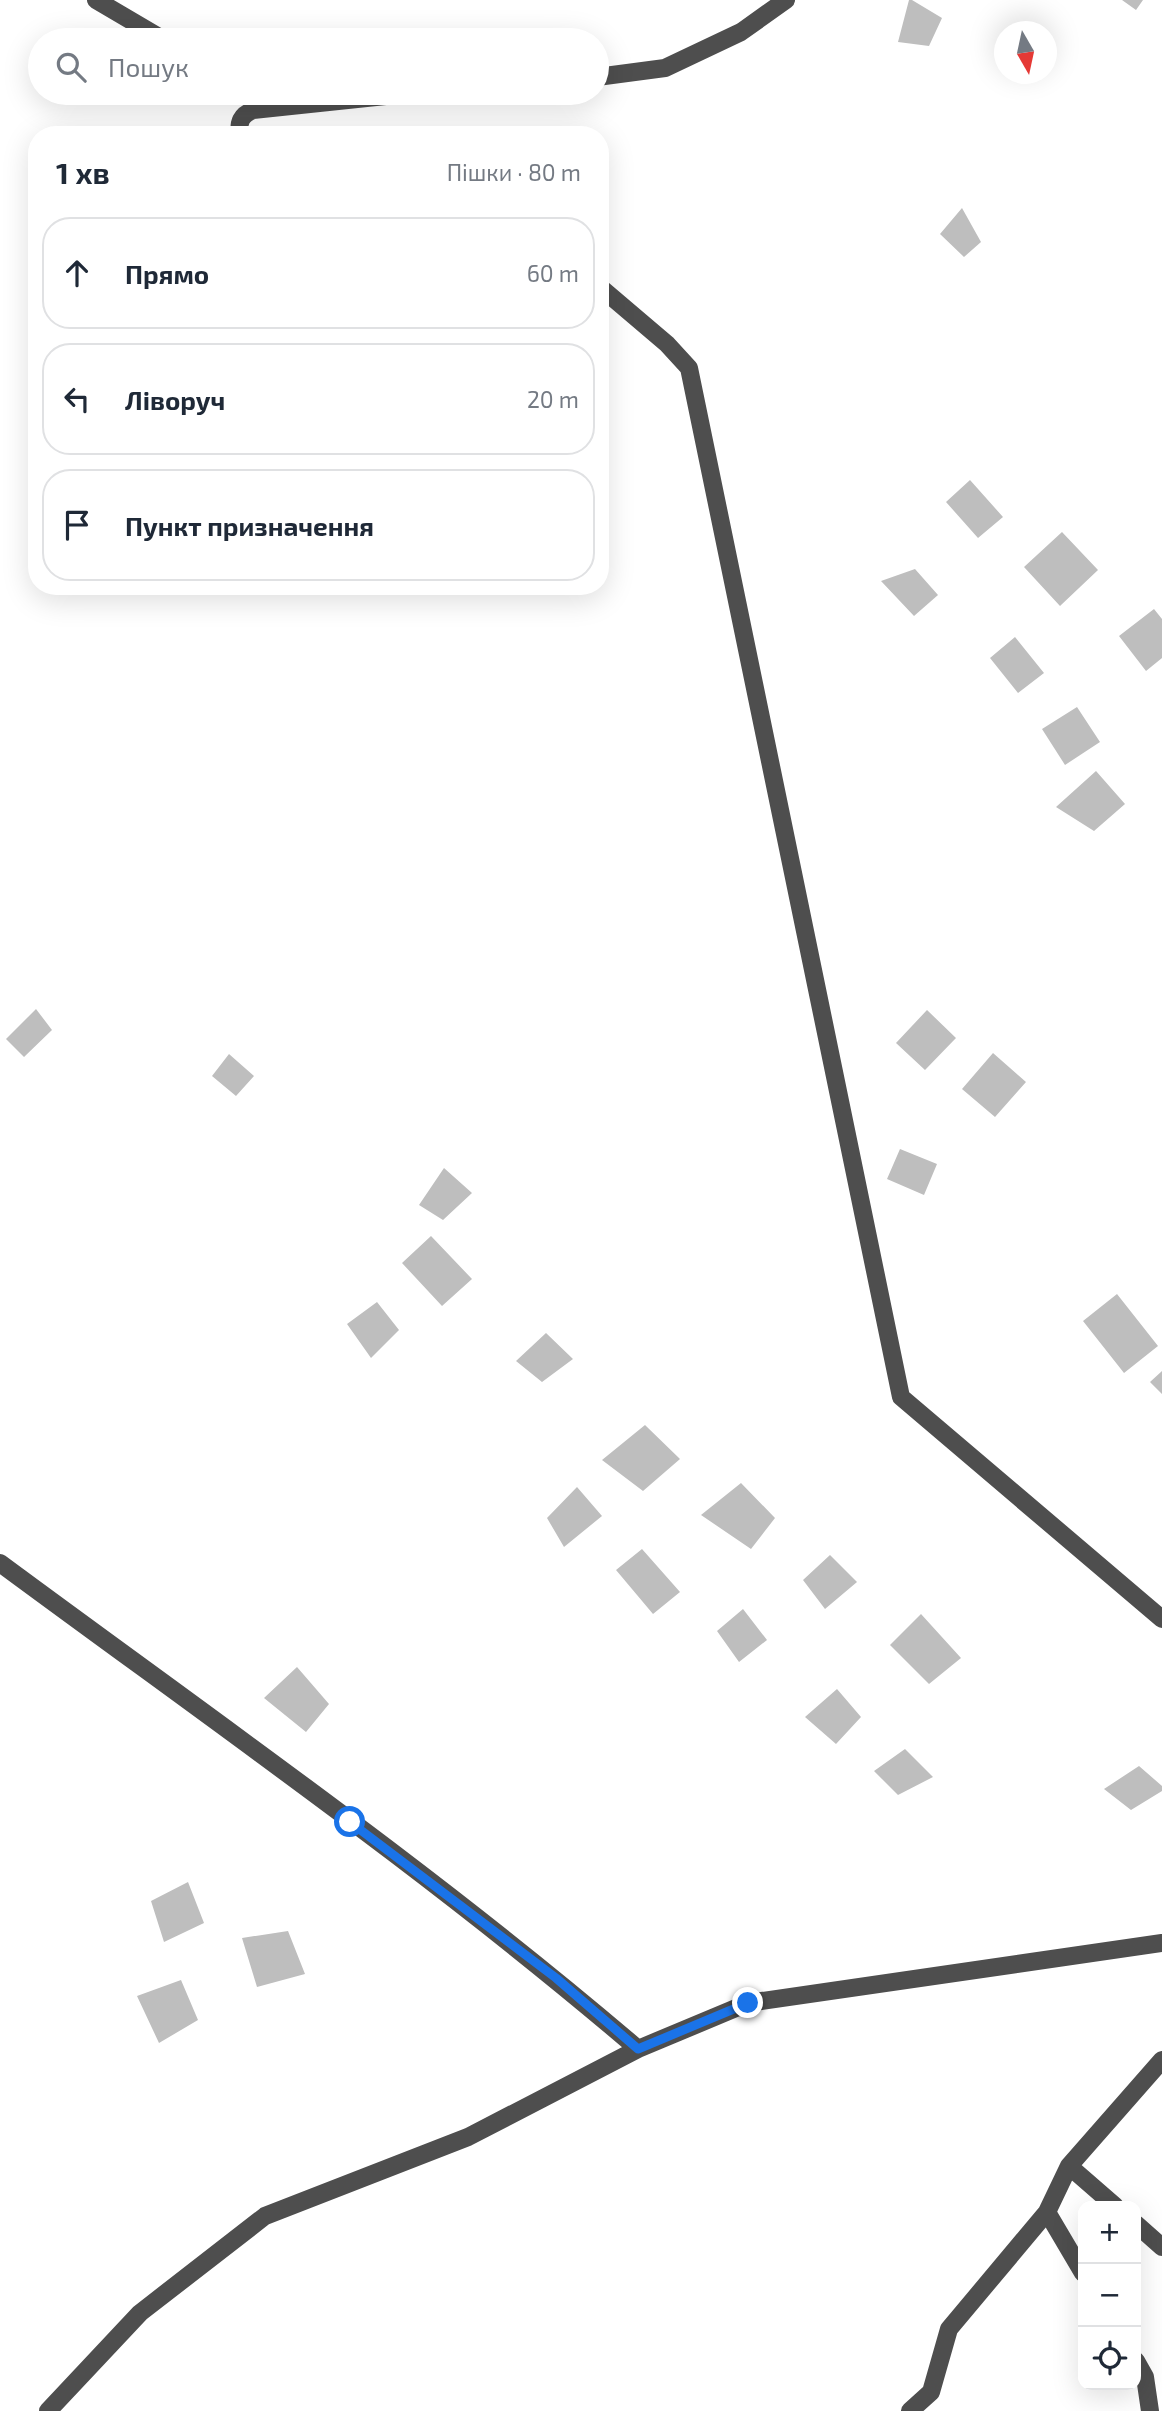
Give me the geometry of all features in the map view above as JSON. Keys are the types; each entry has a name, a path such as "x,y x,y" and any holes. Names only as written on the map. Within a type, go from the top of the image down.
{"street":[{"path":"96,0 144,28"},
{"path":"609,75 665,68 741,32 786,0"},
{"path":"241,126 241,119 250,105"},
{"path":"269,105 297,105"},
{"path":"609,295 667,344 689,368 901,1397 1162,1619"},
{"path":"0,1563 556,1978 638,2049"},
{"path":"48,2411 140,2313 265,2216 468,2137 638,2049 748,2003 1162,1943"},
{"path":"910,2411 931,2392 949,2329 1047,2212 1069,2166 1162,2060"},
{"path":"1069,2166 1109,2201"},
{"path":"1047,2212 1078,2265"},
{"path":"1141,2228 1162,2247"},
{"path":"1141,2370 1145,2377 1150,2411"}],"building":[{"path":"909,0 942,18 929,46 898,42"},
{"path":"1122,0 1143,0 1136,10"},
{"path":"962,208 981,242 964,257 940,234"},
{"path":"970,480 1003,517 978,538 946,502"},
{"path":"1062,532 1098,570 1060,606 1024,567"},
{"path":"915,569 938,595 914,616 881,581"},
{"path":"1154,609 1162,619 1162,658 1146,671 1119,636"},
{"path":"1015,637 1044,673 1018,693 990,658"},
{"path":"1077,707 1100,742 1065,765 1042,729"},
{"path":"1096,771 1125,804 1094,831 1056,807"},
{"path":"36,1009 52,1030 24,1057 6,1039"},
{"path":"927,1010 956,1038 925,1070 896,1043"},
{"path":"993,1053 1026,1082 995,1117 962,1089"},
{"path":"229,1054 254,1076 236,1096 212,1076"},
{"path":"900,1149 937,1164 924,1195 887,1179"},
{"path":"444,1168 472,1193 443,1220 419,1205"},
{"path":"431,1236 472,1279 442,1306 402,1263"},
{"path":"1117,1294 1158,1346 1124,1373 1083,1321"},
{"path":"377,1302 399,1330 371,1358 347,1324"},
{"path":"546,1333 573,1359 542,1382 516,1361"},
{"path":"1162,1371 1162,1394 1150,1382"},
{"path":"645,1425 680,1459 643,1491 602,1460"},
{"path":"741,1483 775,1518 751,1549 701,1515"},
{"path":"577,1487 602,1516 564,1547 547,1518"},
{"path":"642,1549 680,1592 653,1614 616,1570"},
{"path":"830,1555 857,1582 825,1609 803,1580"},
{"path":"743,1609 767,1640 739,1662 717,1631"},
{"path":"921,1614 961,1658 929,1684 890,1645"},
{"path":"297,1667 329,1704 306,1732 264,1698"},
{"path":"837,1689 861,1717 836,1744 805,1717"},
{"path":"905,1749 933,1777 898,1795 874,1771"},
{"path":"1139,1766 1162,1786 1162,1791 1131,1810 1104,1789"},
{"path":"188,1882 204,1923 164,1942 151,1901"},
{"path":"288,1931 305,1974 257,1987 242,1938"},
{"path":"181,1980 198,2020 159,2043 137,1996"}],"route":[{"path":"350,1822 556,1978 638,2049 748,2003"}]}
